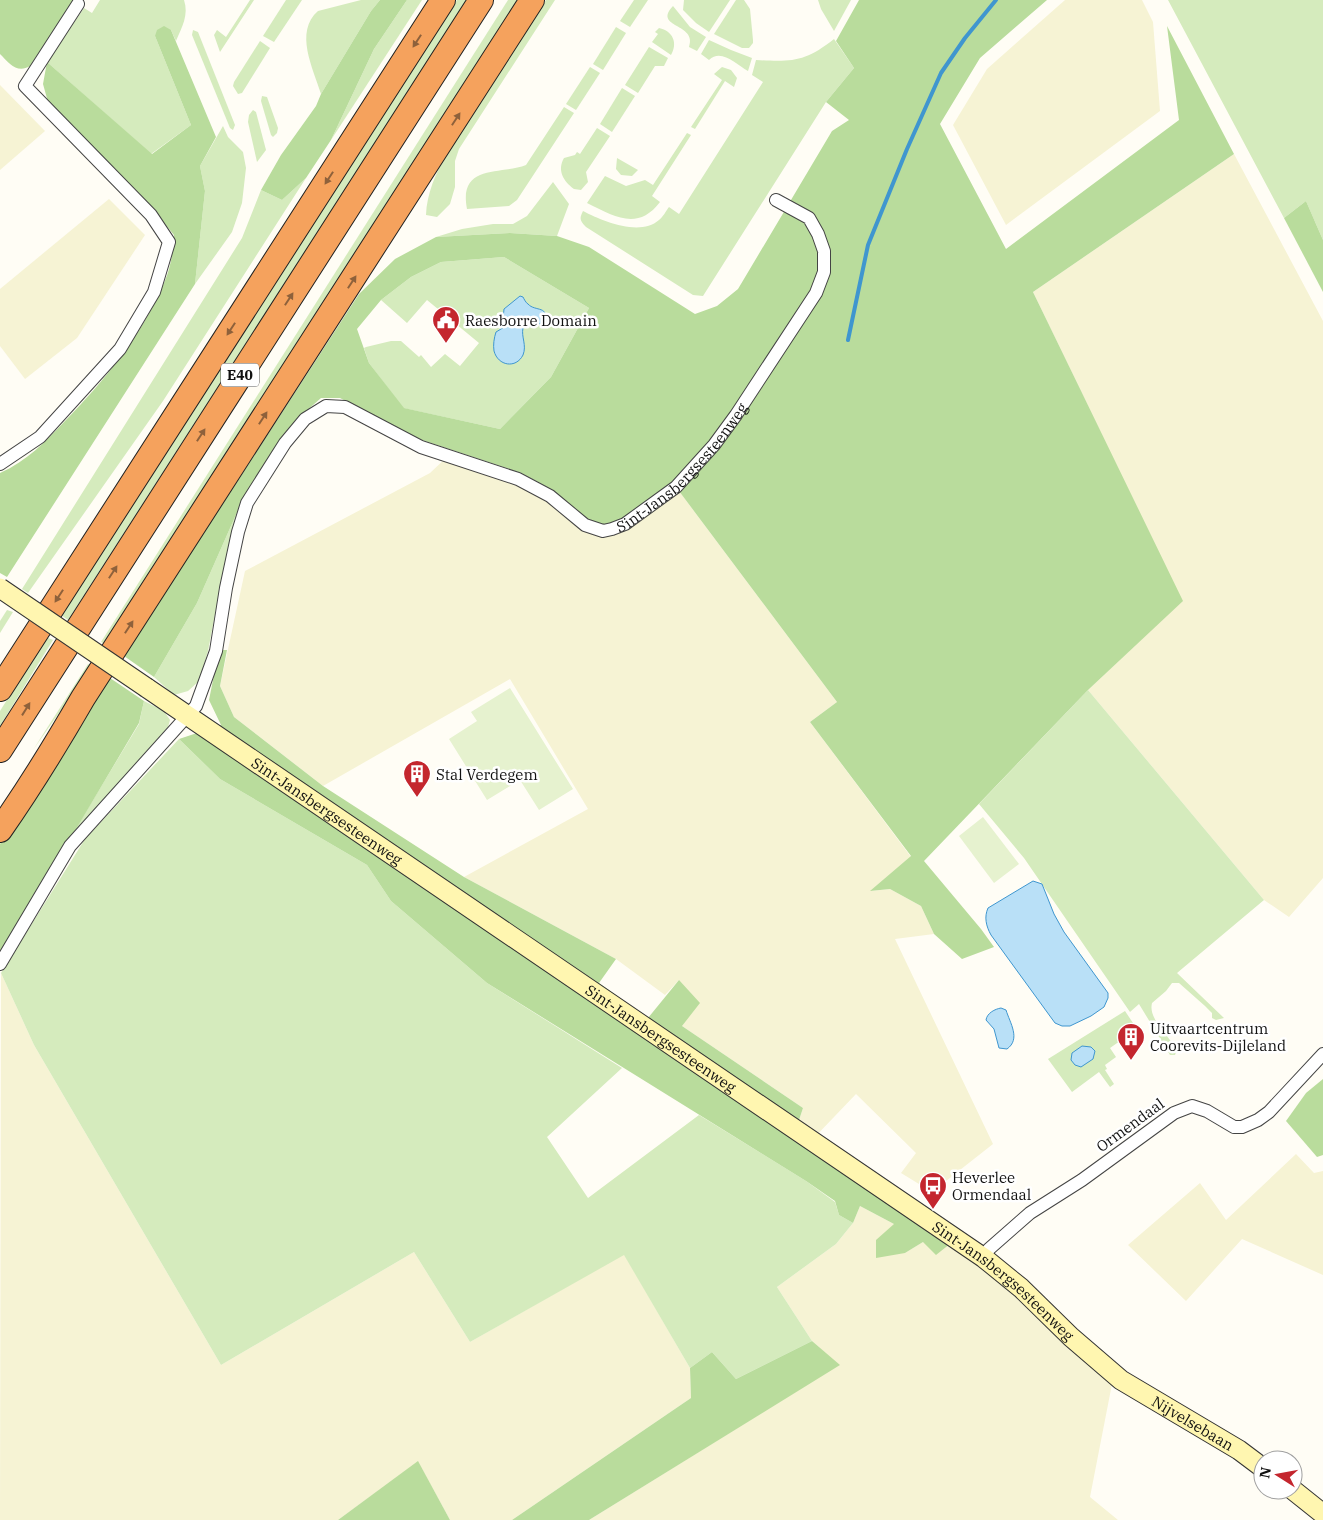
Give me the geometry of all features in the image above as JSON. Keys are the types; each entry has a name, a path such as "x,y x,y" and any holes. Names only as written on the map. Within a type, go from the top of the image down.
{"highway":[{"name":"E40","path":"0,689 443,0"},
{"name":"E40","path":"0,750 481,0"},
{"path":"0,830 54,750 83,698 532,0"},
{"path":"0,658 36,632"},
{"path":"0,807 83,698"}],"main road":[{"name":"Sint-Jansbergsesteenweg","path":"0,588 984,1258 1021,1288 1071,1337 1121,1380"},
{"name":"Nijvelsebaan","path":"1121,1380 1239,1450 1253,1460"},
{"path":"1303,1498 1323,1514"}],"street":[{"path":"0,464 40,438 120,349 154,292 169,242 151,215 25,86 78,4"},
{"name":"Sint-Jansbergsesteenweg","path":"186,715 196,706 216,651 226,588 238,532 247,503 285,443 305,419 326,406 345,407 421,446 518,479 550,496 585,525 603,531 625,524 676,487 714,445 736,415 816,293 824,272 824,251 818,234 809,218 776,200"},
{"path":"0,964 70,846 186,715"},
{"name":"Ormendaal","path":"984,1258 989,1249 1030,1213 1082,1180 1174,1113 1192,1106 1207,1111 1234,1126 1242,1127 1258,1120 1269,1112 1323,1054"}],"shaded area":[{"path":"1065,0 1142,0 1153,22 1160,111 1006,225 953,125 987,69"},
{"path":"0,85 45,131 0,170"},
{"path":"1234,154 1323,321 1323,878 1289,917 1264,900 1088,690 1182,601 1033,292"},
{"path":"109,199 145,235 77,338 25,379 0,346 0,289"},
{"path":"448,456 518,479 603,531 676,487 837,702 810,722 911,857 871,891 890,889 921,906 934,934 895,939 993,1144 932,1192 901,1173 916,1153 856,1094 812,1140 796,1129 803,1108 682,1026 679,980 665,995 616,959 464,877 588,809 510,679 323,786 234,717 220,686 245,571 430,473"},
{"path":"1,973 34,1045 221,1365 414,1252 470,1342 624,1254 690,1368 691,1398 512,1520 450,1520 418,1462 338,1520 0,1520"},
{"path":"1296,1154 1314,1173 1323,1171 1323,1275 1242,1239 1186,1301 1128,1245 1200,1183 1226,1220"},
{"path":"860,1206 894,1224 905,1253 923,1242 950,1244 1003,1283 1112,1384 1090,1497 1118,1520 589,1520 839,1365 812,1341 777,1287 836,1244 853,1223"}],"green space":[{"path":"0,0 74,0 30,66 21,69 7,61 0,54"},
{"path":"100,0 184,0 186,11 176,41 171,30 155,36 191,125 151,154 47,62 84,8 92,13"},
{"path":"250,0 254,0 220,52 214,35 217,30 226,37"},
{"path":"286,0 302,0 274,42 263,36"},
{"path":"361,0 380,0 371,11 321,94 310,62 306,40 307,29 318,11"},
{"path":"380,0 407,0 374,49 331,140 306,178 282,200 261,190 281,155 316,106 321,94 371,11"},
{"path":"407,0 422,0 331,140 374,49"},
{"path":"457,0 467,0 68,620 61,615"},
{"path":"508,0 523,0 108,646 101,642"},
{"path":"546,0 555,0 459,149 455,161 455,187 450,204 437,217 426,215 432,184 446,154"},
{"path":"634,0 648,0 630,27 620,21"},
{"path":"684,0 730,0 709,32 696,23 683,10"},
{"path":"736,0 744,0 750,9 753,43 749,48 742,48 714,34"},
{"path":"818,0 851,0 834,31 821,9"},
{"path":"859,0 1047,0 980,58 940,124 1006,249 1179,120 1167,26 1234,154 1033,292 1183,601 1088,690 924,861 994,947 962,959 934,934 921,906 890,889 870,891 911,856 810,722 837,702 676,487 675,480 615,524 606,526 588,519 547,487 521,473 416,438 340,398 321,398 295,421 242,501 197,603 154,677 124,656 359,294 395,259 436,237 510,233 557,236 589,247 695,314 717,306 738,289 832,131 849,120 826,102 854,68 836,41","holes":["504,257 589,308 551,377 500,429 404,408 369,363 357,329 381,300 411,277 441,262"]},
{"path":"1168,0 1323,0 1323,240 1306,201 1284,218"},
{"path":"673,6 690,27 706,37 697,51 689,47 690,39 687,34 668,18 668,13"},
{"path":"164,26 171,30 216,137 200,166 205,191 195,284 7,577 0,573 0,473 19,463 43,444 80,406 121,356 145,321 164,283 170,265 174,241 174,235 140,194 48,102 43,84 47,62 152,154 191,125 155,36 157,30"},
{"path":"616,27 626,33 603,70 593,64"},
{"path":"659,28 668,32 673,38 674,46 671,55 652,42 658,34 655,32"},
{"path":"193,30 198,32 235,125 233,130 230,128 192,35"},
{"path":"834,39 854,68 826,102 703,296 693,295 582,223 583,211 610,223 632,227 651,225 660,219 669,207 679,214 763,82 752,75 756,60 779,61 798,59 824,47"},
{"path":"709,40 752,58 748,71 723,56 714,57 709,60 701,54"},
{"path":"260,41 270,48 242,93 238,94 233,86 234,82"},
{"path":"649,47 668,58 664,66 655,66 638,93 625,85"},
{"path":"590,67 600,73 576,110 566,104"},
{"path":"722,67 731,70 737,78 734,87 725,81 695,129 691,127 722,80 714,74"},
{"path":"622,88 635,96 612,132 600,124"},
{"path":"262,96 267,97 278,128 277,133 273,137 261,101"},
{"path":"564,107 574,113 517,200 509,206 467,209 466,194 469,184 475,178 484,174 526,165"},
{"path":"253,110 256,112 266,150 257,162 248,122 249,115"},
{"path":"223,126 228,137 243,152 246,168 242,203 232,232 195,284 205,191 200,166"},
{"path":"597,128 610,136 586,172 588,182 581,190 574,189 562,175 562,162 564,158 575,155 577,152 580,154"},
{"path":"687,133 691,135 652,196 660,202 652,211 635,219 626,219 607,213 587,203 605,176 626,186 645,180 653,185"},
{"path":"617,158 638,170 632,176 621,175 616,169"},
{"path":"306,178 163,401 28,593 22,589 242,238 261,190 282,200"},
{"path":"553,182 569,204 557,236 510,233 436,237 462,229 493,224 513,224 527,216"},
{"path":"1306,201 1323,240 1323,292 1284,218"},
{"path":"504,257 589,308 551,377 500,429 403,408 369,363 364,348 391,341 401,341 419,357 421,355 431,367 445,354 460,366 479,343 427,300 407,323 381,300 411,277 441,262"},
{"path":"242,501 225,562 208,651 199,681 188,691 174,695 154,677 197,603"},
{"path":"7,610 13,612 0,633 0,621"},
{"path":"46,637 53,640 0,726 0,711"},
{"path":"219,650 227,650 220,686 234,717 323,786 464,877 616,959 599,983 648,1018 679,980 700,1003 682,1026 803,1108 796,1129 956,1239 936,1255 923,1242 905,1253 876,1258 876,1240 894,1224 860,1206 853,1223 839,1215 835,1201 806,1181 487,983 391,901 367,865 220,779 179,739 221,725 209,700"},
{"path":"88,664 92,666 33,750"},
{"path":"110,678 144,701 139,723 0,957 0,844"},
{"path":"510,688 573,789 539,810 520,780 487,800 449,739 477,721 471,712"},
{"path":"1088,690 1264,900 1177,973 1224,1018 1216,1020 1212,1018 1212,1013 1179,983 1172,983 1152,1003 1153,1015 1175,1048 1175,1055 1170,1055 1139,1004 1130,1012 1024,858 979,804"},
{"path":"144,701 164,711 170,720 168,727 67,843 139,724"},
{"path":"179,739 220,779 367,865 391,901 487,983 622,1068 547,1137 588,1198 699,1115 806,1181 835,1202 839,1215 853,1223 836,1244 777,1287 812,1341 736,1379 712,1352 690,1368 624,1255 470,1342 414,1252 221,1365 34,1045 1,973 85,839"},
{"path":"983,817 1019,864 994,883 959,836"},
{"path":"1125,1011 1137,1029 1110,1048 1116,1057 1105,1065 1107,1069 1105,1070 1114,1084 1110,1087 1099,1072 1072,1092 1048,1059"},
{"path":"1323,1079 1323,1155 1317,1157 1286,1121 1306,1093"},
{"path":"812,1341 840,1365 589,1520 512,1520 691,1398 690,1368 712,1352 736,1379"},
{"path":"418,1461 450,1520 338,1520"}],"water":[{"path":"520,296 531,306 544,311 545,317 543,323 523,328 523,355 516,362 507,364 503,363 496,356 494,339 496,332 506,326 503,319 504,309"},
{"path":"1033,881 1042,884 1054,914 1064,932 1108,993 1104,1007 1091,1016 1070,1026 1062,1026 1055,1023 991,935 987,925 986,915 988,908"},
{"path":"1001,1008 1006,1010 1014,1036 1011,1045 1007,1049 999,1048 994,1029 986,1020 988,1015"},
{"path":"1082,1046 1091,1047 1095,1051 1093,1059 1081,1067 1075,1065 1071,1060 1072,1053"}],"waterway":[{"path":"848,340 868,245 907,149 941,73 965,38 996,0"}],"place":[{"name":"Raesborre Domain","path":"446,344"},
{"name":"Stal Verdegem","path":"417,798"},
{"name":"Uitvaartcentrum Coorevits-Dijleland","path":"1131,1061"},
{"name":"Heverlee Ormendaal","path":"933,1210"}]}
